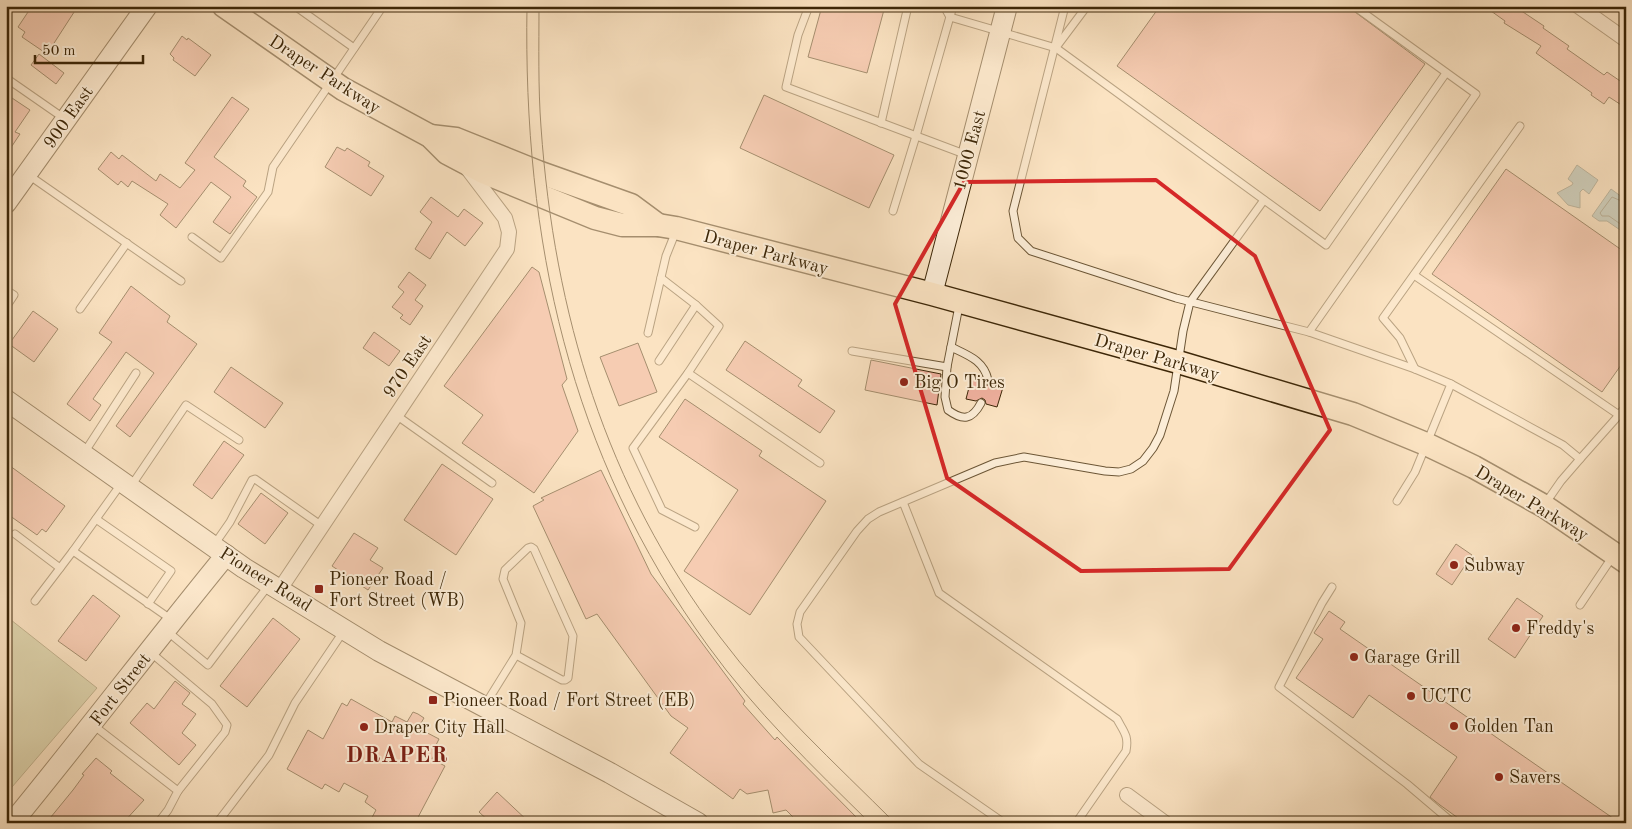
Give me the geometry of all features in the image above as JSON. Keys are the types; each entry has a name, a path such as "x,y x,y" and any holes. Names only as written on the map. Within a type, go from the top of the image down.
{"main road":[{"name":"Draper Parkway","path":"224,6 330,81 430,136 447,153 483,172 595,218 622,225 667,226 932,294 1178,362 1353,414 1426,444 1474,467 1544,506 1620,558"},
{"name":"Draper Parkway","path":"430,136 456,139 538,172 631,205 667,226"}],"street":[{"name":"900 East","path":"6,203 146,6"},
{"name":"1000 East","path":"932,294 1006,6"},
{"path":"1588,9 1626,40"},
{"name":"970 East","path":"275,586 322,526 504,256 509,243 509,232 505,218 462,161"},
{"name":"Pioneer Road","path":"6,400 244,568 379,651 610,773 698,823"},
{"name":"Fort Street","path":"12,823 93,724 169,625 220,550"},
{"path":"1127,795 1165,823"}],"lane":[{"path":"295,6 354,48"},
{"path":"192,237 221,258 268,192 273,167 383,6"},
{"path":"809,6 798,35 786,86 968,156"},
{"path":"881,122 908,6"},
{"path":"944,6 950,17 1056,48 1326,245 1446,72"},
{"path":"893,211 953,6"},
{"path":"1065,6 1056,48 1013,211 1018,238 1031,251 1190,302 1309,332 1415,369 1451,384 1563,445 1580,459"},
{"path":"1056,48 1087,6"},
{"path":"1309,332 1476,94 1354,6"},
{"path":"7,80 66,120"},
{"path":"1415,369 1400,338 1383,318 1520,126"},
{"path":"27,174 181,281"},
{"path":"1004,823 919,764 799,637 797,624 800,612 857,531 868,519 903,502 995,463 1024,457 1119,472 1132,469 1143,461 1160,435 1174,391 1183,331 1190,302 1264,200"},
{"path":"648,333 666,256 667,226"},
{"path":"80,309 127,243"},
{"path":"1414,275 1619,416"},
{"path":"661,278 696,305 719,326 688,373 633,448 662,510 695,527"},
{"path":"6,290 14,295 6,307"},
{"path":"960,303 945,385 948,410 956,416 968,418 976,413 981,403"},
{"path":"659,361 696,305"},
{"path":"951,347 975,359 986,370 988,380"},
{"path":"852,351 948,367"},
{"path":"84,454 136,373"},
{"path":"688,373 820,463"},
{"path":"1397,502 1415,472 1451,384"},
{"path":"35,601 96,519 127,484 186,405 239,440"},
{"path":"1544,506 1561,481 1626,406"},
{"path":"396,415 492,483"},
{"path":"220,550 230,522 252,480 255,480 322,526"},
{"path":"903,502 939,593 1117,719 1123,729 1128,740 1126,751 1076,823"},
{"path":"96,519 171,571 148,604"},
{"path":"15,534 60,568"},
{"path":"483,707 516,654 521,623 503,579 503,574 516,559 531,547 534,549 573,636 568,678 562,680 516,654"},
{"path":"73,551 148,604 208,665 275,586"},
{"path":"1580,605 1620,558"},
{"path":"1332,587 1280,686 1407,784 1453,823"},
{"path":"217,823 269,755 295,703 345,629"},
{"path":"149,651 212,704 227,725 225,732 178,791 168,810 158,823"},
{"path":"93,724 178,791"}],"highlighted area":[{"path":"1156,180 1255,256 1330,430 1229,569 1081,571 947,478 895,304 964,182"}],"green space":[{"path":"6,616 97,688 6,794"}],"water":[{"path":"1577,165 1598,180 1589,194 1583,189 1580,192 1580,208 1568,205 1557,193 1572,185 1573,183 1568,179"},
{"path":"1611,189 1626,200 1626,234 1607,221 1599,221 1592,216"}],"building":[{"path":"32,6 78,6 47,54 22,37 25,32 18,27"},
{"path":"822,6 885,6 867,73 808,57"},
{"path":"1160,6 1347,6 1425,64 1320,211 1117,66"},
{"path":"1484,6 1514,6 1544,26 1543,28 1569,46 1567,49 1604,75 1607,72 1626,85 1626,108 1609,97 1604,104 1591,95 1592,93 1536,53 1541,46 1504,23 1505,21"},
{"path":"182,36 187,40 188,38 211,55 195,76 173,60 174,58 170,54"},
{"path":"39,54 64,73 56,84 31,65"},
{"path":"6,94 30,110 15,132 20,134 6,155"},
{"path":"764,95 894,155 869,208 740,148"},
{"path":"232,97 249,109 214,157 246,181 243,186 257,197 230,234 213,222 231,197 211,182 176,228 160,215 168,204 132,181 128,187 121,181 118,185 98,169 111,152 119,159 122,155 156,181 160,174 180,188 195,170 185,163"},
{"path":"337,147 345,151 347,148 370,162 368,166 384,176 371,196 325,167"},
{"path":"1506,169 1626,253 1626,358 1602,392 1432,274"},
{"path":"431,197 458,217 464,209 483,223 465,246 447,232 430,259 415,249 432,222 420,212"},
{"path":"532,267 539,272 567,379 562,385 578,431 534,493 462,443 483,415 444,386"},
{"path":"409,272 426,285 415,300 423,306 410,325 400,318 403,315 392,307 404,292 398,287"},
{"path":"131,286 170,316 167,322 197,344 130,437 116,426 154,373 126,352 93,399 101,405 90,421 67,404 112,342 99,333"},
{"path":"33,311 58,329 34,362 9,344"},
{"path":"374,332 400,351 389,366 363,348"},
{"path":"745,341 802,380 798,386 835,411 820,433 726,370"},
{"path":"638,343 657,392 619,406 600,357"},
{"name":"Big O Tires","path":"871,360 941,374 937,405 865,390"},
{"path":"231,367 283,403 265,428 214,392"},
{"path":"972,376 982,378 986,385 990,385 993,381 1004,384 997,407 986,404 982,398 976,401 966,399"},
{"path":"685,399 762,451 759,456 826,501 750,615 684,571 738,490 659,437"},
{"path":"224,441 244,455 212,499 193,485"},
{"path":"6,463 65,506 46,532 42,529 37,535 6,513"},
{"path":"442,464 493,499 456,555 404,520"},
{"path":"601,470 651,574 745,701 743,704 775,740 777,737 862,823 799,823 786,810 773,813 768,790 747,794 740,789 733,799 670,753 688,728 671,716 597,614 586,619 533,506 544,500 541,498"},
{"path":"261,493 288,513 265,544 238,524"},
{"path":"354,533 378,548 370,560 383,568 368,590 332,566"},
{"name":"Subway","path":"1456,544 1472,555 1452,585 1436,574"},
{"path":"93,595 120,616 86,661 58,641"},
{"name":"Freddy's","path":"1517,598 1543,616 1515,658 1488,639"},
{"path":"1329,611 1345,622 1340,629 1620,823 1465,823 1440,805 1430,797 1457,757 1369,695 1353,718 1296,678 1323,639 1314,633"},
{"path":"273,618 300,639 247,707 220,686"},
{"path":"175,681 190,693 182,704 196,714 182,733 196,745 179,765 130,723 147,703 154,709"},
{"path":"351,699 392,722 395,716 407,722 413,712 418,714 424,718 418,728 439,739 436,745 439,746 432,759 445,766 415,823 369,823 376,810 365,802 368,796 344,783 339,792 325,784 322,789 287,769 308,730 323,739 342,703 347,706"},
{"path":"96,758 112,771 110,773 144,800 123,823 119,823 112,817 107,823 97,823 92,818 88,823 46,823 84,775 82,774"},
{"path":"497,792 530,823 491,823 479,812"}],"tram line":[{"path":"527,6 528,93 534,178 546,261 564,342 589,421 621,498 660,573 726,670 785,738 870,823"},
{"path":"539,6 541,127 548,196 558,264 573,331 593,396 617,459 646,520 680,580 720,637 782,710 895,823"}],"place":[{"name":"Big O Tires","path":"904,382"},
{"name":"Subway","path":"1454,565"},
{"name":"Pioneer Road / Fort Street (WB)","path":"319,589"},
{"name":"Freddy's","path":"1516,628"},
{"name":"Garage Grill","path":"1354,657"},
{"name":"UCTC","path":"1411,696"},
{"name":"Pioneer Road / Fort Street (EB)","path":"433,700"},
{"name":"Golden Tan","path":"1454,726"},
{"name":"Draper City Hall","path":"364,727"},
{"name":"Savers","path":"1499,777"}],"district":[{"name":"DRAPER","path":"397,754"}]}
